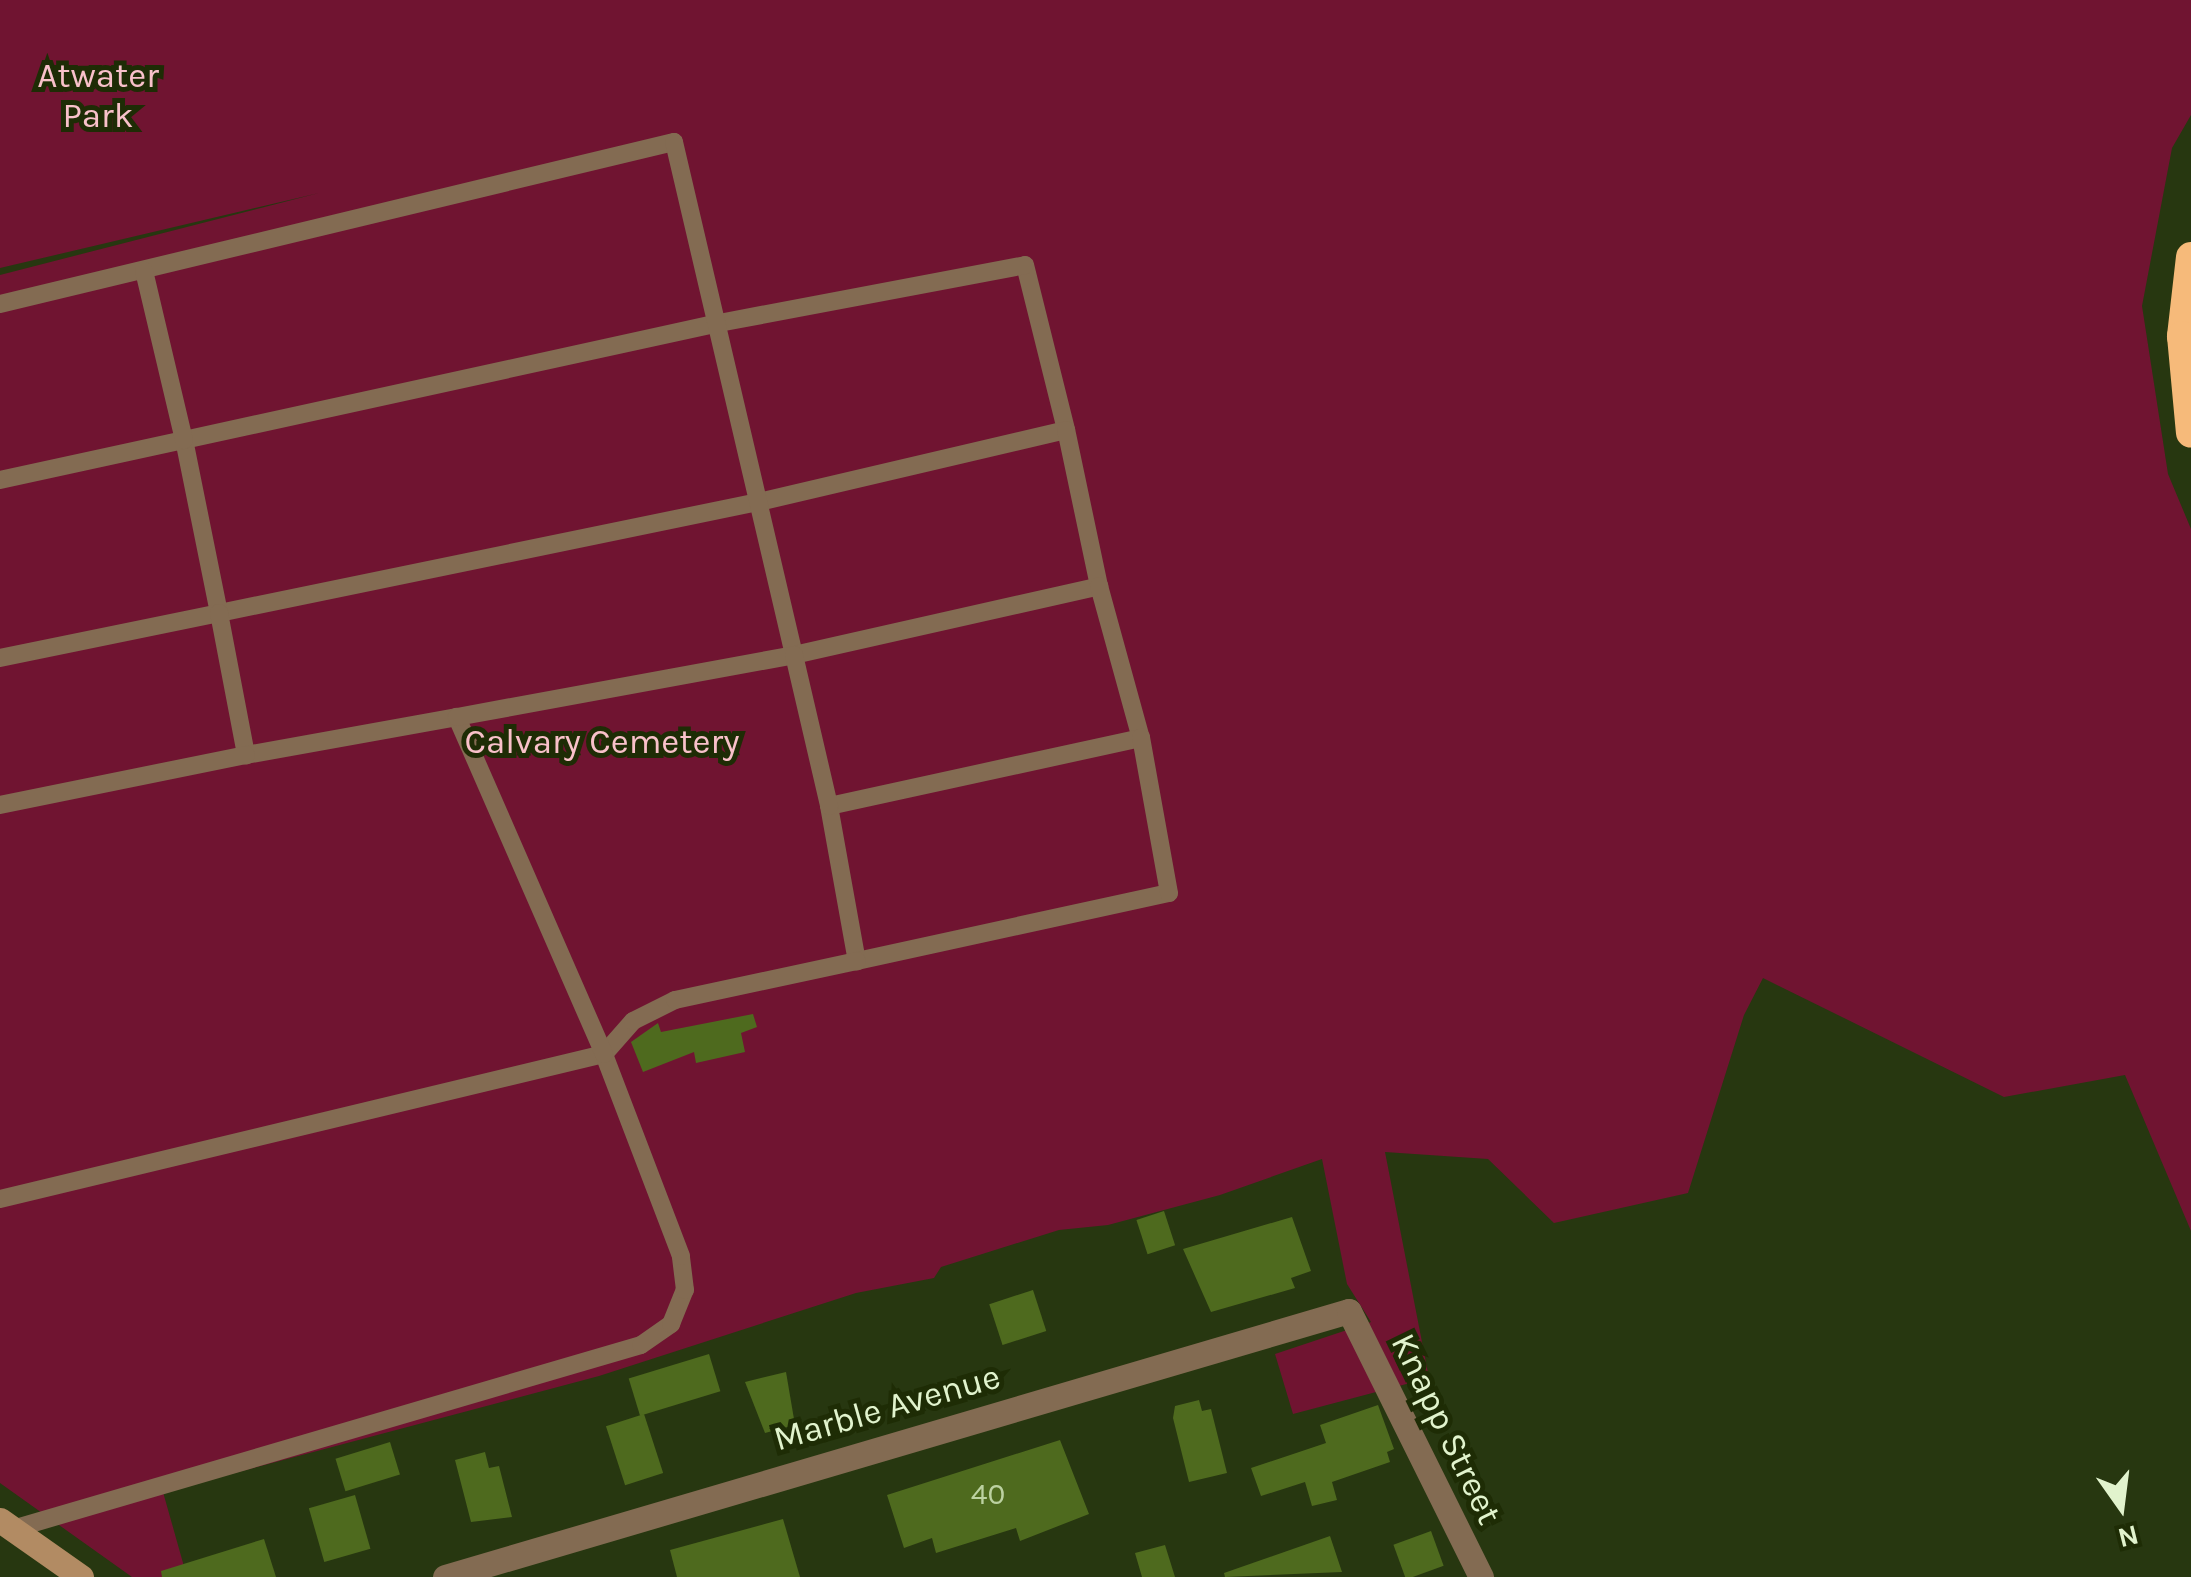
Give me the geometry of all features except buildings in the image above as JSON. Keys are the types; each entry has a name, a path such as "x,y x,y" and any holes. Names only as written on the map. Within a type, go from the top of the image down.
{"highway":[{"path":"2191,257 2182,336 2191,433"}],"main road":[{"path":"6,1525 81,1577"}],"street":[{"name":"Marble Avenue","path":"445,1577 1349,1311"},
{"name":"Knapp Street","path":"1349,1311 1481,1577"}],"lane":[{"path":"0,304 674,142 720,323 829,806 857,961"},
{"path":"0,480 720,323 1025,266 1066,430 1098,586 1140,738 1168,893 675,1000 632,1022 604,1054 0,1199"},
{"path":"144,271 184,440 246,756"},
{"path":"0,658 758,502 1066,430"},
{"path":"0,805 794,655 1098,586"},
{"path":"6,1525 641,1345 671,1324 686,1290 681,1256 604,1054 457,717"},
{"path":"829,806 1140,738"}],"green space":[{"name":"Calvary Cemetery","path":"0,0 2191,0 2191,115 2172,148 2142,306 2168,474 2191,529 2191,1231 2125,1075 2004,1097 1763,978 1744,1015 1688,1193 1554,1223 1488,1159 1385,1152 1429,1378 1293,1414 1275,1354 1371,1322 1347,1284 1322,1159 1220,1195 1108,1225 1059,1230 941,1267 934,1278 856,1293 599,1376 163,1492 187,1577 132,1577 0,1483 0,275 319,193 0,268"}],"park label":[{"name":"Atwater Park","path":"98,96"}]}
